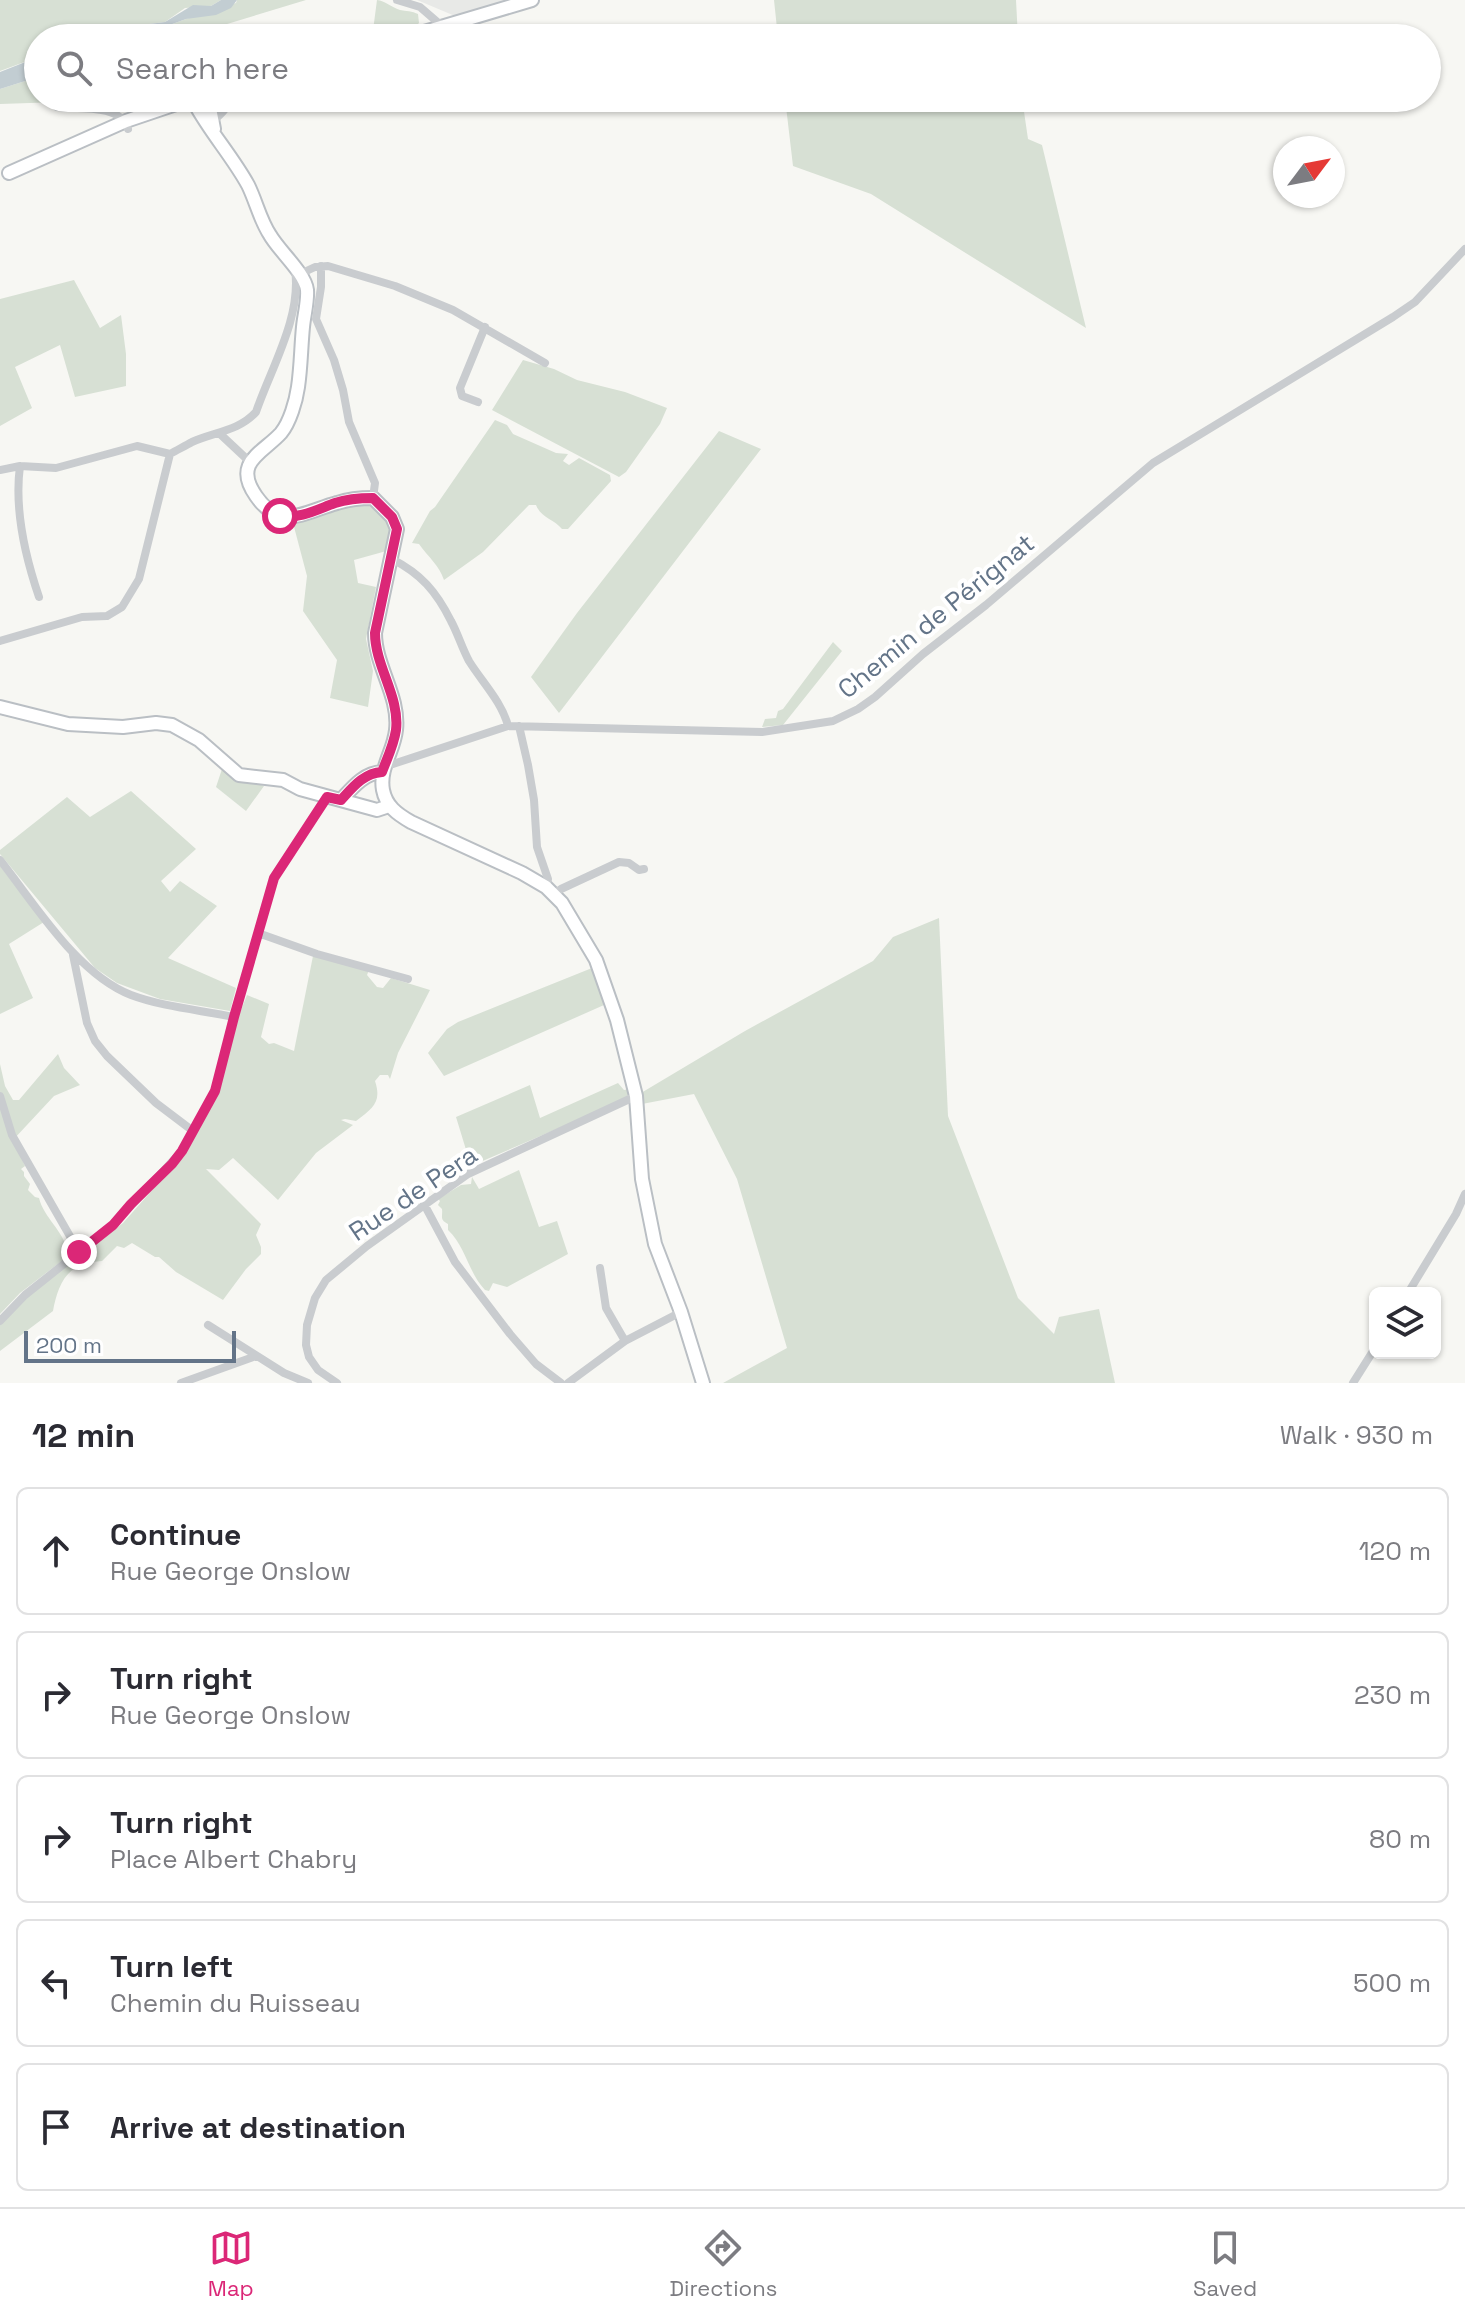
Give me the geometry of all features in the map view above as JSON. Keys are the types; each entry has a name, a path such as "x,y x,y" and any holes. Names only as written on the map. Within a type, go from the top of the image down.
{"street":[{"path":"397,0 420,7 440,24"},
{"path":"449,24 532,0"},
{"path":"112,112 127,125"},
{"path":"5,175 163,112"},
{"path":"203,112 248,186 267,231 297,271 307,291 298,389 284,430 250,462 250,485 268,510 280,516 290,518 337,503 373,498 392,517 397,529 375,633 375,649 395,714 396,730 382,772 383,789 389,806 411,822 522,873 550,891 562,903 586,940 605,980 636,1096 645,1201 655,1244 703,1383"},
{"path":"209,112 209,123"},
{"path":"209,123 215,121 219,112"},
{"name":"Chemin de Pérignat","path":"387,759 393,764 508,726 762,732 833,721 875,697 1153,463 1415,302 1465,249"},
{"path":"297,271 321,266 395,286 485,327 545,363"},
{"path":"321,266 316,319 334,360 349,422 375,483 373,498"},
{"path":"0,470 20,466 56,468 137,446 170,454 250,419 256,412 293,315 297,271"},
{"path":"478,402 462,396 460,388 485,327"},
{"path":"219,433 250,462"},
{"path":"0,641 82,617 107,616 122,607 139,579 170,454"},
{"path":"20,466 17,486 21,521 29,569 39,597"},
{"path":"392,559 413,570 435,595 508,726"},
{"path":"0,707 68,724 123,727 156,723 172,725 199,740 239,775 283,780 300,789 377,810 389,806"},
{"path":"519,726 534,800 537,847 550,891"},
{"path":"341,800 358,781 374,772 382,772"},
{"path":"0,1321 25,1295 113,1225 182,1151 215,1091 274,878 327,797"},
{"path":"0,860 73,954 112,986 153,1001 234,1017"},
{"path":"550,891 561,889 619,862 644,869"},
{"path":"258,933 317,954 408,979"},
{"path":"73,954 87,1023 95,1041 156,1103 193,1131"},
{"path":"0,1096 12,1135 79,1252"},
{"name":"Rue de Pera","path":"337,1383 318,1370 309,1357 306,1345 307,1325 315,1298 326,1280 367,1246 468,1174 636,1096"},
{"path":"1412,1287 1465,1194"},
{"path":"424,1204 455,1262 510,1334 536,1364 561,1383"},
{"path":"600,1268 606,1308 625,1341"},
{"path":"568,1383 625,1341 681,1312"},
{"path":"208,1325 284,1373 308,1383"},
{"path":"181,1383 256,1356"},
{"path":"1353,1383 1369,1358"}],"shaded area":[{"path":"0,0 221,0 211,6 185,8 165,22 149,24 24,24 24,62 0,71"},
{"path":"221,0 237,0 231,8 216,15 172,24 149,24 165,22 193,5 211,6"},
{"path":"237,0 306,0 227,24 172,24 236,3"},
{"path":"377,0 418,14 418,24 374,24"},
{"path":"417,0 508,0 455,16"},
{"path":"774,0 1016,0 1017,24 777,24"},
{"path":"24,63 24,81 0,89 0,72"},
{"path":"24,81 24,103 0,104 0,89"},
{"path":"787,112 1024,112 1028,139 1042,145 1086,328 871,194 793,166"},
{"path":"74,280 100,328 121,315 126,386 75,397 60,345 15,367 32,408 0,426 0,299"},
{"path":"523,360 667,408 660,424 626,472 619,477 492,410"},
{"path":"495,420 507,425 513,434 556,453 568,454 563,461 569,465 579,458 610,475 611,481 568,529 562,529 541,513 536,505 529,505 483,552 444,580 419,544 412,543 430,511"},
{"path":"719,431 761,449 559,713 531,677"},
{"path":"352,502 370,502 386,518 391,533 390,550 354,560 358,583 376,587 366,639 373,671 368,707 330,698 337,660 303,611 307,576 293,523"},
{"path":"833,642 842,651 783,725 762,727 765,719 776,718 778,711 783,709"},
{"path":"222,769 234,777 264,786 246,811 216,787"},
{"path":"131,791 196,849 161,881 170,892 180,881 217,906 168,958 236,988 230,1011 160,999 117,983 95,968 0,854 0,850 67,797 90,817"},
{"path":"0,866 44,922 9,944 33,998 0,1014"},
{"path":"939,918 948,1116 1018,1298 1054,1334 1059,1317 1099,1309 1115,1383 723,1383 787,1348 737,1179 694,1094 642,1104 641,1093 745,1031 873,961 893,937"},
{"path":"313,956 369,970 367,975 377,987 383,988 391,978 430,990 398,1053 390,1079 388,1075 380,1075 375,1081 377,1099 374,1104 356,1121 341,1120 353,1125 316,1153 278,1200 233,1158 219,1170 206,1169 261,1224 256,1235 261,1254 223,1300 176,1272 159,1257 132,1243 124,1248 117,1246 102,1261 93,1262 82,1255 123,1223 187,1151 218,1093 247,995 269,1004 261,1037 269,1044 294,1051"},
{"path":"592,968 604,1005 444,1076 428,1053 447,1029 458,1022"},
{"path":"58,1054 64,1068 80,1085 54,1096 13,1140 25,1166 21,1169 30,1184 28,1190 39,1198 68,1252 63,1260 20,1293 0,1314 0,1064 5,1086 13,1100 19,1100"},
{"path":"618,1083 624,1090 630,1089 626,1099 471,1166 456,1117 530,1085 540,1118"},
{"path":"519,1170 539,1227 557,1221 568,1254 507,1287 493,1283 489,1291 485,1290 448,1230 448,1224 442,1219 438,1199 461,1185 471,1184 472,1177 479,1189"},
{"path":"73,1258 75,1268 63,1281 53,1311 0,1351 0,1321"}],"route":[{"path":"79,1252 113,1225 182,1151 215,1091 274,878 327,797 341,800 358,781 374,772 382,772 391,751 396,730 395,714 375,649 375,633 397,529 392,517 373,498 337,503 290,518 280,516"}]}
